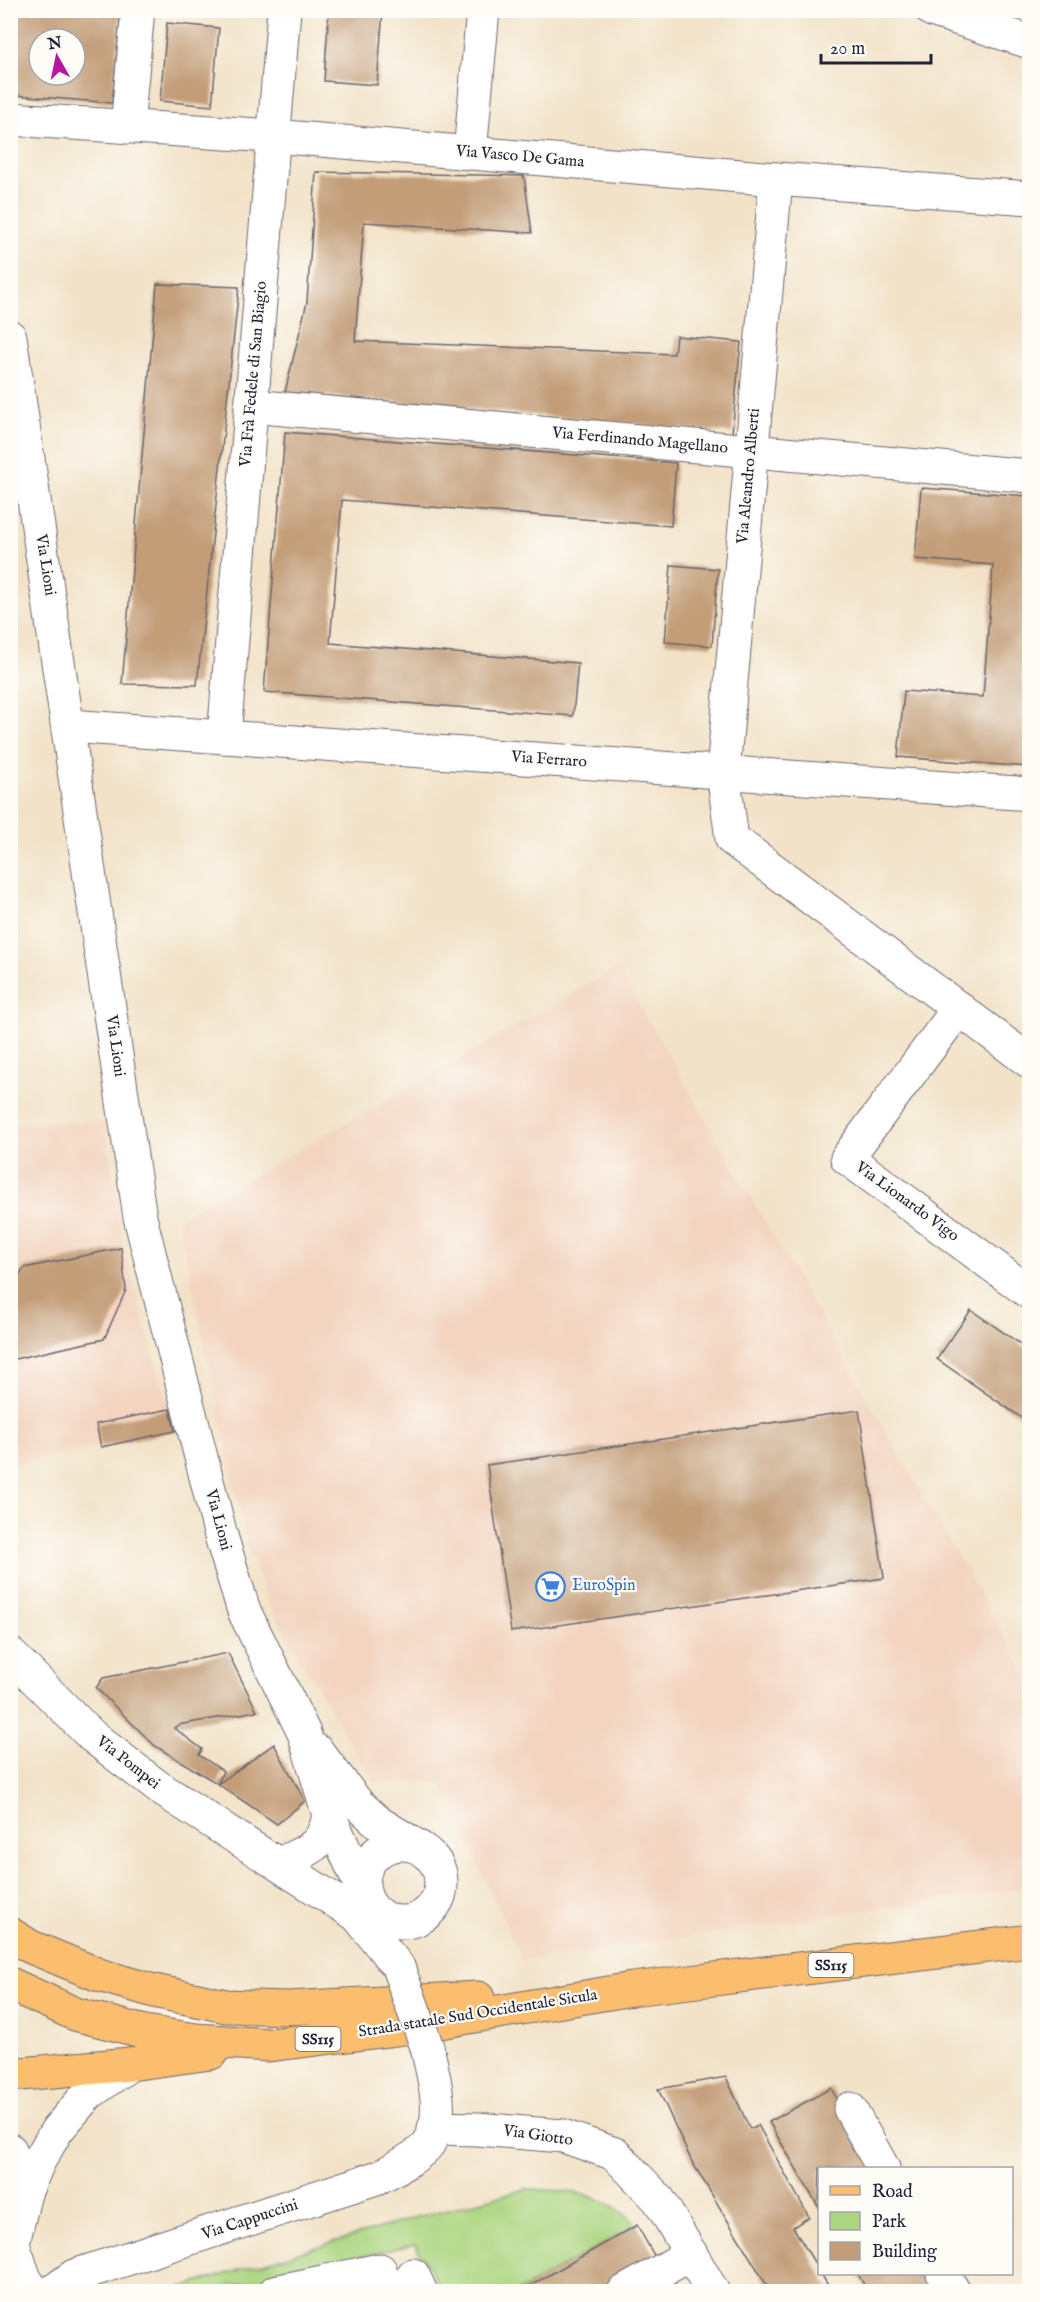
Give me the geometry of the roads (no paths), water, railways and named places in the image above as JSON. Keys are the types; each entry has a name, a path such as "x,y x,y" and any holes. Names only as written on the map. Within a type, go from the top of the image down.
{"main road":[{"name":"Strada statale Sud Occidentale Sicula","path":"10,1934 32,1947 99,1975 154,1991 226,2006 287,2008 632,1989"},
{"name":"Strada statale Sud Occidentale Sicula","path":"10,1984 75,2014 145,2032 196,2040 269,2045 405,2028 632,1989 1029,1941"},
{"path":"10,2075 130,2064 269,2045"}],"street":[{"path":"127,127 138,10"},
{"name":"Via Frà Fedele di San Biagio","path":"224,737 284,10"},
{"path":"470,153 483,10"},
{"path":"932,10 1029,42"},
{"name":"Via Vasco De Gama","path":"10,119 273,136 1029,198"},
{"name":"Via Aleandro Alberti","path":"723,772 776,179"},
{"name":"Via Lioni","path":"10,337 140,1217 221,1536 244,1611 304,1733"},
{"name":"Via Ferdinando Magellano","path":"251,406 1029,476"},
{"name":"Via Ferraro","path":"69,726 1029,794"},
{"path":"723,772 732,839 1029,1062"},
{"name":"Via Lionardo Vigo","path":"959,1008 847,1158 1029,1293"},
{"name":"Via Pompei","path":"10,1654 92,1736 158,1787 360,1904"},
{"path":"304,1733 329,1815 367,1866 360,1904 398,1967 427,2047 438,2109 434,2128"},
{"path":"304,1733 358,1804 379,1823 430,1855 437,1864 442,1888 438,1901 430,1912 404,1921 379,1915 369,1905 360,1904"},
{"path":"274,1856 306,1851 320,1841 326,1832 329,1815"},
{"path":"274,1856 324,1866 362,1859 397,1844 408,1844 420,1848"},
{"path":"398,1967 401,1948 408,1930 404,1921"},
{"path":"34,2292 25,2278 12,2240 25,2193 39,2161 57,2130 88,2094 130,2064"},
{"path":"849,2109 883,2167"},
{"name":"Via Giotto","path":"434,2128 563,2136 615,2154 659,2200 714,2292"},
{"name":"Via Cappuccini","path":"52,2292 74,2276 379,2177 406,2162 429,2143 434,2128"},
{"path":"10,2150 25,2193"},
{"path":"624,2292 691,2254"},
{"path":"275,2292 380,2270 407,2286"},
{"path":"944,2275 954,2292"}],"place":[{"name":"EuroSpin","path":"551,1586"}]}
